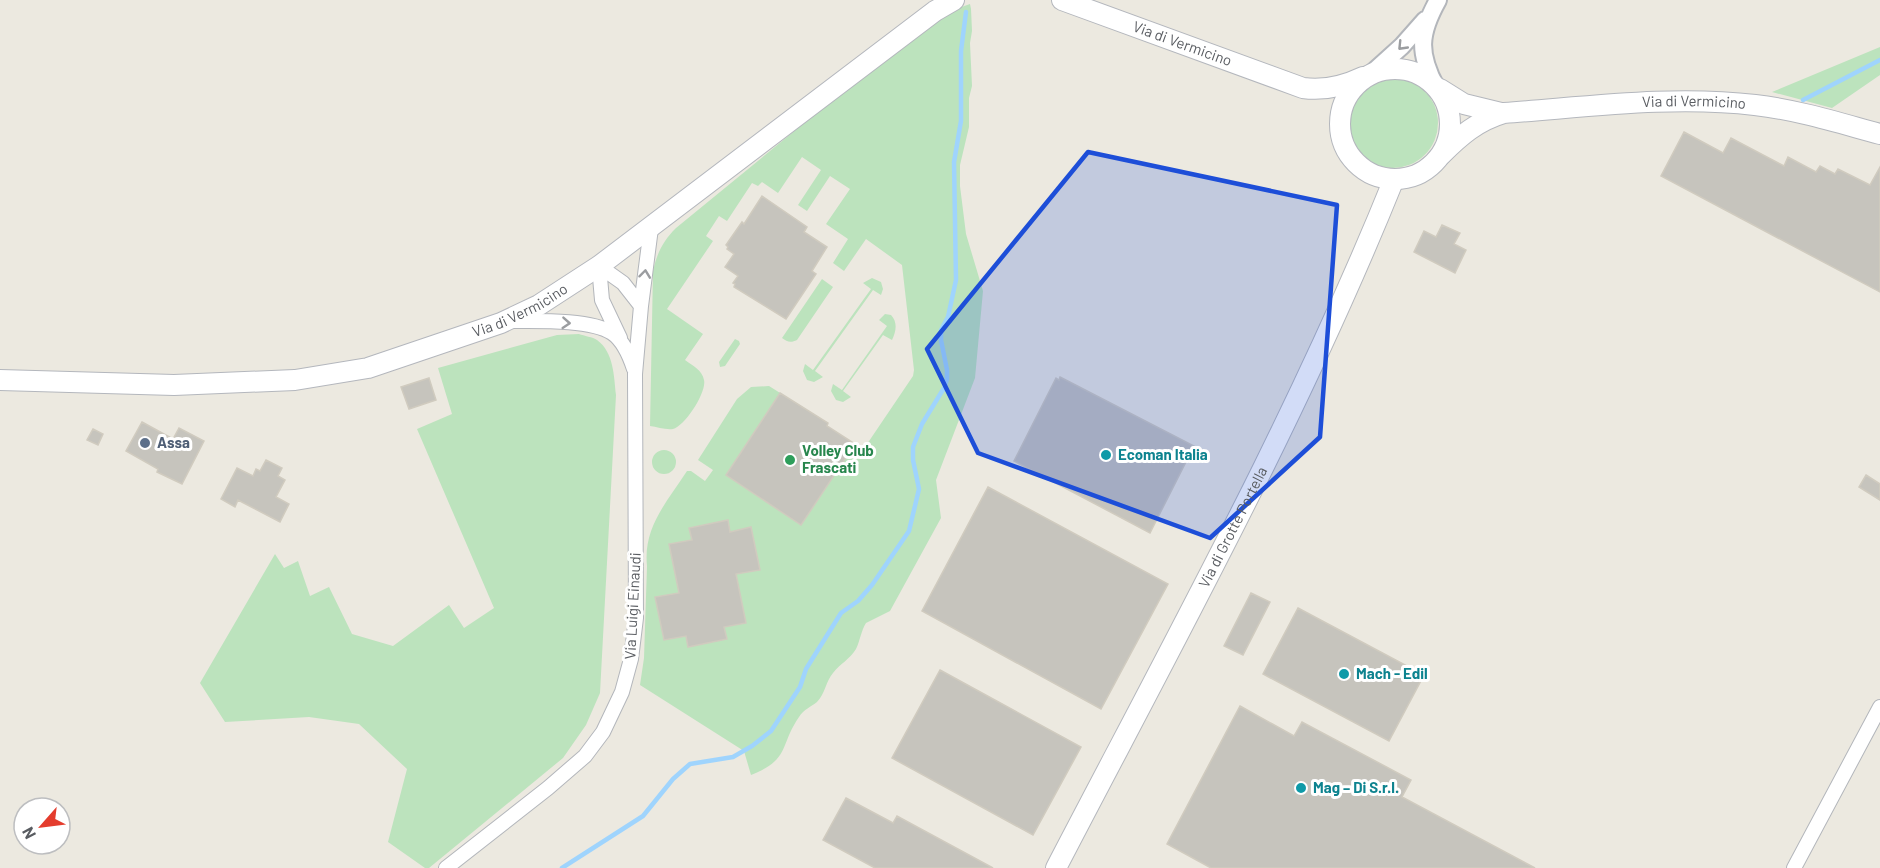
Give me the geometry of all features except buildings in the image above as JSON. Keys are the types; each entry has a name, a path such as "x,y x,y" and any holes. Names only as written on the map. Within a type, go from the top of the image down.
{"main road":[{"name":"Via di Vermicino","path":"0,380 174,385 314,378 357,371 390,362 508,321 599,266 935,11 954,0"},
{"name":"Via di Vermicino","path":"1062,0 1303,88 1334,87 1371,74"},
{"path":"1388,69 1406,69 1420,74 1436,87 1446,103 1450,120 1449,139 1441,155 1428,168 1412,177 1394,179 1377,176 1362,168 1350,156 1342,141 1340,124 1342,108 1348,94 1358,82 1371,74 1388,69"},
{"name":"Via di Vermicino","path":"1436,87 1464,104 1504,113"},
{"name":"Via di Vermicino","path":"1303,88 1322,102 1340,124"},
{"name":"Via di Vermicino","path":"1441,155 1474,125 1489,117 1504,113 1650,103 1737,103 1800,112 1880,134"},
{"name":"Via di Grotte Portella","path":"1056,868 1223,549 1291,412 1347,290 1394,179"}],"street":[{"path":"1436,87 1422,51 1424,34 1438,0"},
{"path":"1371,74 1402,46 1430,15"},
{"name":"Via Luigi Einaudi","path":"446,868 585,756 603,732 622,692 633,646 636,609 635,374 651,228"},
{"name":"Via Luigi Einaudi","path":"599,266 603,305 624,346 635,374"},
{"path":"599,266 623,283 641,306"},
{"path":"508,321 569,322 587,325 612,333 624,346"},
{"path":"1794,868 1880,707"}],"highlighted area":[{"path":"1088,152 1337,205 1320,437 1210,538 978,453 927,349"}],"green space":[{"path":"970,4 972,86 969,98 969,127 960,165 960,186 966,234 983,291 975,378 936,480 941,518 890,611 866,623 856,649 831,676 820,699 799,717 778,757 764,769 751,775 744,751 640,685 644,658 649,539 664,504 687,471 691,471 705,481 713,470 698,460 737,399 751,387 769,386 828,423 827,426 863,450 913,376 902,265 866,239 844,271 833,263 848,239 826,224 850,189 830,176 807,211 798,205 821,170 802,157 778,193 762,182 758,186 752,183 727,221 719,216 706,236 713,241 667,309 703,334 685,360 697,368 703,377 702,392 689,415 673,429 650,426 653,271 664,243 676,228 908,38 953,10"},
{"path":"1880,47 1880,75 1832,108 1772,92"},
{"path":"1393,78 1410,82 1425,91 1434,106 1438,123 1434,140 1425,155 1410,164 1393,168 1376,164 1361,155 1352,140 1348,123 1352,106 1361,91 1376,82"},
{"path":"872,278 881,282 883,289 881,295 873,290 815,371 823,377 814,382 807,380 803,371 805,364 813,370 871,289 863,283"},
{"path":"822,279 833,287 797,340 791,342 782,338"},
{"path":"885,314 891,315 895,321 892,340 883,335 843,391 851,397 843,402 836,400 831,391 833,384 842,390 887,326 879,320"},
{"path":"579,334 597,340 607,351 614,373 616,395 600,693 586,725 563,758 429,868 425,868 388,842 407,769 359,724 309,717 225,722 200,683 275,554 284,568 298,561 310,596 329,587 352,634 393,646 449,605 464,628 494,608 417,429 452,414 438,368 557,335"},
{"path":"735,339 740,344 725,366 720,367 719,362"},
{"path":"664,450 673,453 676,462 673,471 664,474 655,471 652,462 655,453"}],"waterway":[{"path":"562,868 643,816 673,779 690,764 733,757 771,731 800,687 806,669 841,613 858,601 872,585 909,531 919,489 913,460 913,447 922,424 947,379 941,330 948,317 956,280 954,162 961,121 961,51 966,12"},
{"path":"1803,100 1880,60"}],"place":[{"name":"Assa","path":"145,443"},
{"name":"Ecoman Italia","path":"1106,455"},
{"name":"Volley Club Frascati","path":"790,460"},
{"name":"Mach - Edil","path":"1344,674"},
{"name":"Mag – Di S.r.l.","path":"1301,788"}]}
